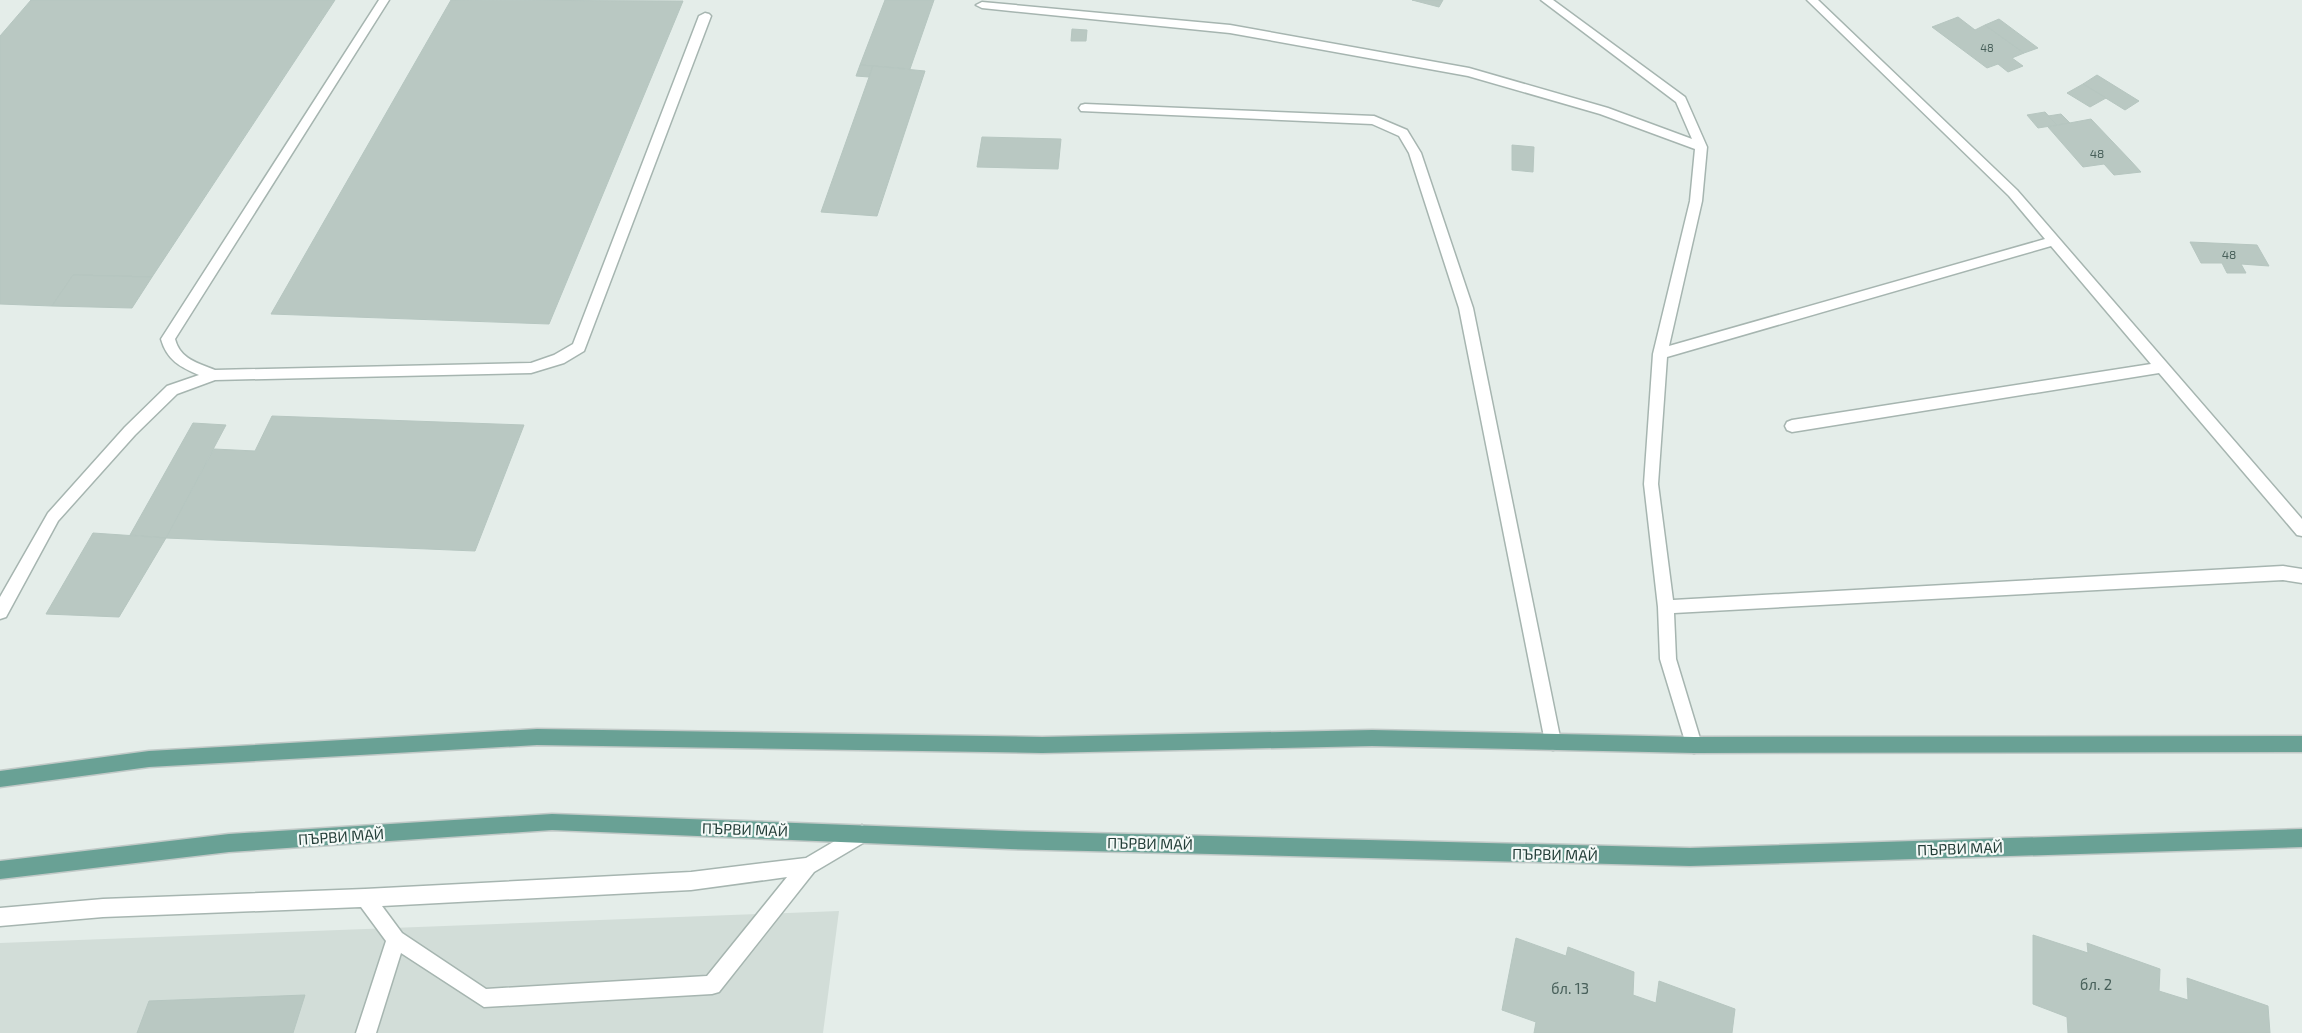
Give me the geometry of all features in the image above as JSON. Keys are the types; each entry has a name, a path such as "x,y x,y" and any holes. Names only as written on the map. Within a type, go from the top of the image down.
{"main road":[{"path":"0,779 149,759 537,737 1042,745 1372,738 1694,745 2302,744"},
{"name":"ПЪРВИ МАЙ","path":"0,870 228,843 552,822 1010,840 1690,857 2302,838"}],"lane":[{"path":"214,375 176,358 170,350 168,339 384,0"},
{"path":"1546,0 1681,100 1701,146 1696,200 1660,354 1651,484 1666,607 1668,660 1694,745"},
{"path":"1812,0 2013,193 2302,530"},
{"path":"982,6 1230,29 1469,72 1604,111 1701,146"},
{"path":"0,612 53,518 130,430 172,390 214,375 530,368 559,359 579,347 705,16"},
{"path":"1085,108 1374,120 1403,133 1414,153 1466,308 1553,742"},
{"path":"1660,354 2054,242"},
{"path":"1792,426 2163,367"},
{"path":"1666,607 2283,573 2302,576"},
{"path":"364,898 396,939 484,998 712,985 808,866 862,834"},
{"path":"0,917 103,908 364,898 691,881 808,866"},
{"path":"366,1033 396,939"}],"shaded area":[{"path":"839,911 823,1033 0,1033 0,943"}],"building":[{"path":"31,0 335,0 152,277 73,275 52,306 0,304 0,36"},
{"path":"451,0 683,1 549,324 271,314"},
{"path":"885,0 934,0 910,69 860,65"},
{"path":"1412,0 1443,0 1439,7"},
{"path":"1958,17 1975,30 1985,25 2024,53 2012,58 2023,66 2008,72 1998,64 1987,68 1932,27"},
{"path":"1999,19 2038,48 2024,53 1985,25"},
{"path":"1072,29 1087,30 1086,41 1071,41"},
{"path":"860,65 873,66 869,77 856,76"},
{"path":"873,66 925,71 877,216 821,212"},
{"path":"2097,75 2139,101 2125,110 2083,84"},
{"path":"2083,84 2106,98 2090,107 2067,93"},
{"path":"2045,112 2057,125 2038,128 2027,115"},
{"path":"2061,114 2070,123 2057,125 2048,116"},
{"path":"2091,119 2141,172 2114,175 2104,164 2083,167 2048,127"},
{"path":"982,137 1061,139 1058,169 977,167"},
{"path":"1512,145 1534,147 1533,172 1512,170"},
{"path":"2190,242 2257,245 2269,266 2241,264 2246,273 2227,273 2222,263 2201,263"},
{"path":"73,275 152,277 132,308 52,306"},
{"path":"272,416 524,425 475,551 166,538 214,449 255,451"},
{"path":"193,423 226,425 166,538 130,535"},
{"path":"93,533 166,538 119,617 46,614"},
{"path":"2033,935 2088,953 2087,943 2160,969 2159,991 2188,1000 2187,978 2268,1006 2270,1033 2068,1033 2067,1017 2033,1004"},
{"path":"1516,938 1566,956 1568,947 1634,972 1633,995 1656,1003 1659,981 1735,1009 1732,1033 1534,1033 1536,1022 1502,1010"},
{"path":"305,995 293,1033 137,1033 149,1001"}]}
